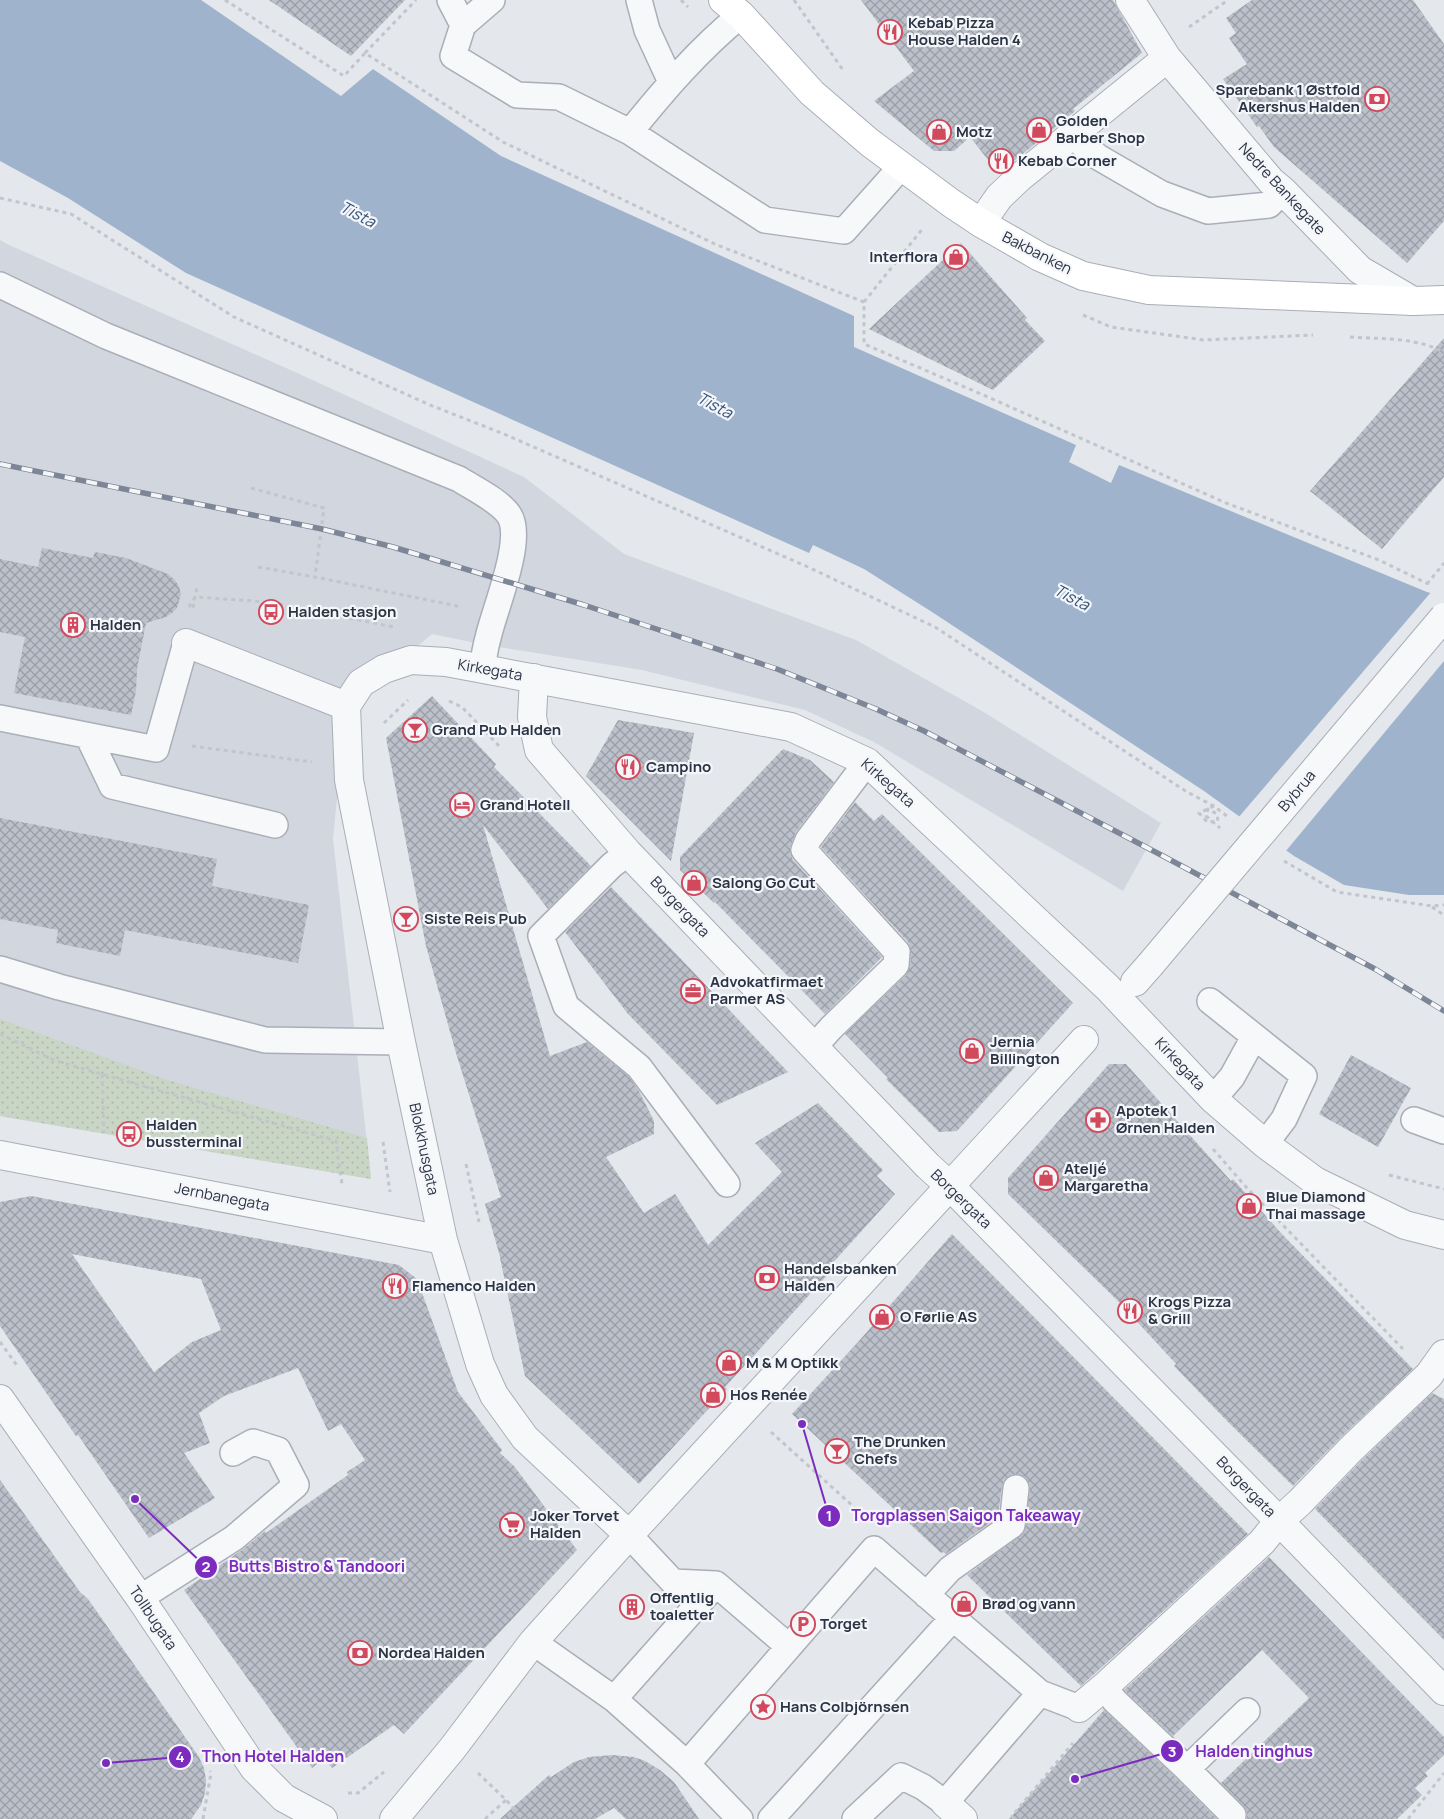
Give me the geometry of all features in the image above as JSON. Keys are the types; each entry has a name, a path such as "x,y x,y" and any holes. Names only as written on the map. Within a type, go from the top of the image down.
{"street":[{"name":"Nedre Bankegate","path":"1130,0 1167,58 1271,181 1360,270 1413,300"},
{"name":"Bakbanken","path":"733,5 812,93 901,167 981,223 1040,257 1084,276 1149,290 1444,300"},
{"path":"981,223 999,197 1020,177 1167,58"},
{"name":"Bakbanken","path":"1413,300 1444,316"},
{"name":"Bybrua","path":"1143,973 1444,617"},
{"path":"186,643 346,706"},
{"name":"Kirkegata","path":"346,706 361,684 384,669 411,660 446,662 791,727 868,762 1107,987 1213,1099 1265,1144 1315,1181 1405,1225 1444,1235"},
{"name":"Borgergata","path":"534,678 532,717 539,750 628,853 928,1166 950,1185 1444,1691"},
{"name":"Blokkhusgata","path":"346,706 349,780 402,1042 443,1240 480,1364 494,1395 525,1438 629,1535"},
{"path":"394,1819 452,1749 533,1642 1084,1040"},
{"name":"Jernbanegata","path":"0,1155 443,1240"},
{"path":"1079,1708 1262,1542 1279,1520 1300,1502 1351,1449 1429,1375 1444,1354"},
{"name":"Tollbugata","path":"0,1399 140,1598 254,1768 284,1798 323,1819"}],"lane":[{"path":"450,0 463,25"},
{"path":"492,0 463,25 453,56 517,95 559,97 630,132 765,220 844,231 901,167"},
{"path":"639,0 647,30 672,82"},
{"path":"630,132 672,82 716,35 733,5"},
{"path":"1074,133 1081,143 1098,157 1162,194 1208,210 1269,205 1283,191"},
{"path":"0,285 106,336 458,479 501,506 509,515 513,525 513,546 505,580 487,638 482,668"},
{"path":"0,718 156,749 186,643"},
{"path":"88,736 112,786 275,825"},
{"path":"814,1047 896,965 897,952 804,850 808,840 868,762"},
{"path":"628,853 612,865 541,936 566,1006 639,1067 726,1184"},
{"path":"0,969 59,987 265,1040 402,1042"},
{"path":"1210,1001 1304,1076 1284,1119 1265,1144"},
{"path":"1213,1099 1232,1077 1254,1037"},
{"path":"1414,1120 1444,1131"},
{"path":"140,1598 234,1538 296,1484 278,1450 253,1442 233,1453"},
{"path":"926,1596 950,1569 1012,1525 1016,1488"},
{"path":"629,1535 673,1582 716,1584 788,1646"},
{"path":"687,1764 874,1549 1040,1693 1079,1708"},
{"path":"614,1699 716,1584"},
{"path":"771,1819 953,1618"},
{"path":"533,1642 614,1699 687,1764 740,1819"},
{"path":"1104,1687 1115,1701 1233,1815"},
{"path":"854,1819 902,1776 923,1787 954,1811 1040,1693"},
{"path":"1187,1769 1247,1711"}],"path":[{"path":"225,0 344,76 417,0"},
{"path":"794,0 845,73"},
{"path":"1188,28 1228,0"},
{"path":"365,53 503,142 717,244 864,302"},
{"path":"0,198 71,214 234,317 430,405 504,434 808,567 935,627 1187,792 1214,806 1199,813 1207,822 1218,821 1217,814 1208,809 1206,816"},
{"path":"926,224 864,302 864,344 1226,503 1379,560 1428,584 1444,563"},
{"path":"1435,347 1444,353"},
{"path":"251,488 324,508 315,577"},
{"path":"258,568 315,577 495,613"},
{"path":"185,613 195,597 268,602 403,628"},
{"path":"382,725 407,700 416,695"},
{"path":"447,700 462,707 503,750"},
{"path":"158,742 316,762"},
{"path":"1290,864 1337,892 1432,906 1444,905"},
{"path":"1432,906 1444,915"},
{"path":"0,1034 56,1061 336,1142 344,1193"},
{"path":"102,1074 104,1133"},
{"path":"382,1138 390,1196"},
{"path":"1208,1143 1253,1194 1429,1375"},
{"path":"464,1157 480,1232"},
{"path":"1014,1819 1012,1816 1083,1730 1079,1708"},
{"path":"203,1819 211,1773 206,1765"},
{"path":"1408,1819 1444,1773"},
{"path":"342,1792 358,1793 377,1777"},
{"path":"485,1819 506,1800 523,1819"}],"shaded area":[{"path":"0,240 524,477 624,554 856,640 982,711 1161,823 1123,891 874,742 805,710 642,670 486,645 432,634 346,706 333,839 371,1179 0,1116"}],"green space":[{"path":"0,1019 167,1080 367,1138 371,1179 0,1116"}],"water":[{"name":"Tista","path":"0,0 201,0 341,96 373,69 501,156 854,316 854,347 1076,445 1069,462 1111,483 1119,465 1427,592 1444,597 1444,895 1409,895 1344,885 1294,856 1204,791 864,569 813,545 809,553 186,273 68,198 0,161"}],"pier":[{"path":"1432,591 1444,594 1444,661 1285,852 1238,818"}],"building":[{"path":"269,0 405,0 351,56"},
{"path":"861,0 1113,0 1142,53 1073,109 1075,111 1008,166 993,166 970,137 954,151 934,151 874,101 914,71"},
{"path":"1252,0 1413,0 1444,44 1444,221 1407,263 1274,147 1259,126 1257,127 1223,79 1247,64 1229,38 1236,33 1226,18"},
{"path":"961,243 1027,318 1025,320 1045,341 993,390 869,329"},
{"path":"1444,338 1444,477 1382,549 1310,491"},
{"name":"Halden","path":"42,548 93,558 95,552 126,558 168,574 179,587 181,594 177,608 166,617 146,623 131,715 14,693 25,637 0,632 0,559 38,567"},
{"path":"432,696 496,764 494,767 591,866 548,909 483,825 550,1056 587,1042 629,1077 639,1091 654,1121 654,1134 606,1157 644,1213 675,1194 708,1245 782,1172 755,1143 818,1103 883,1170 877,1176 895,1194 830,1266 833,1269 725,1387 727,1389 639,1484 525,1376 499,1253 485,1204 501,1197 456,1053 426,946 386,738"},
{"path":"618,720 694,733 671,861 586,776"},
{"path":"783,749 810,760 834,782 796,832 790,853 793,860 882,957 825,1014 715,902 680,870 680,857"},
{"path":"855,802 874,821 882,814 1073,1003 957,1131 939,1132 886,1079 888,1078 845,1034 906,975 910,966 911,953 908,942 821,847"},
{"path":"0,818 217,859 212,886 309,905 298,963 125,930 120,956 56,943 58,930 0,919"},
{"path":"611,887 788,1072 717,1105 628,1014 565,932"},
{"path":"1351,1055 1411,1088 1378,1147 1319,1114"},
{"path":"1109,1064 1126,1064 1231,1181 1233,1179 1281,1233 1413,1369 1340,1438 1293,1486 1174,1366 1176,1364 1119,1302 1008,1194 1008,1178"},
{"path":"31,1196 399,1265 417,1279 458,1392 502,1450 500,1453 514,1466 577,1550 404,1734 394,1725 332,1768 324,1758 312,1768 184,1590 242,1550 265,1531 266,1533 348,1475 347,1472 365,1460 341,1424 328,1431 298,1368 224,1396 199,1413 210,1443 184,1453 215,1498 149,1538 0,1326 0,1202","holes":["72,1254 201,1279 221,1330 192,1342 154,1372"]},
{"path":"952,1234 1248,1534 1081,1686 967,1575 1024,1533 1030,1490 1029,1483 1025,1477 1018,1474 1011,1475 1004,1480 998,1517 946,1554 941,1553 792,1414 859,1341"},
{"path":"1432,1393 1444,1399 1444,1640 1315,1509 1362,1460"},
{"path":"0,1480 80,1592 88,1599 199,1757 204,1768 206,1780 205,1793 201,1805 191,1819 0,1819"},
{"path":"1269,1557 1444,1737 1444,1755 1425,1773 1428,1776 1415,1788 1422,1795 1397,1819 1247,1819 1247,1812 1243,1805 1221,1783 1309,1698 1262,1650 1173,1736 1124,1690"},
{"path":"1104,1710 1177,1779 1217,1819 1009,1819"},
{"path":"612,1755 634,1757 660,1770 674,1782 699,1819 626,1819 614,1808 595,1819 500,1819 549,1775 551,1777 574,1762 589,1757"}],"railway":[{"path":"0,464 322,529 393,547 584,605 777,669 876,709 924,731 1375,969 1444,1011"}],"place":[{"name":"Kebab Pizza House Halden 4","path":"890,32"},
{"name":"Sparebank 1 Østfold Akershus Halden","path":"1377,99"},
{"name":"Golden Barber Shop","path":"1039,130"},
{"name":"Motz","path":"939,132"},
{"name":"Kebab Corner","path":"1001,161"},
{"name":"Interflora","path":"956,257"},
{"name":"Halden stasjon","path":"271,612"},
{"name":"Halden","path":"73,625"},
{"name":"Grand Pub Halden","path":"415,730"},
{"name":"Campino","path":"628,767"},
{"name":"Grand Hotell","path":"462,805"},
{"name":"Salong Go Cut","path":"694,883"},
{"name":"Siste Reis Pub","path":"406,919"},
{"name":"Advokatfirmaet Parmer AS","path":"693,991"},
{"name":"Jernia Billington","path":"972,1051"},
{"name":"Apotek 1 Ørnen Halden","path":"1098,1120"},
{"name":"Halden bussterminal","path":"129,1134"},
{"name":"Ateljé Margaretha","path":"1046,1178"},
{"name":"Blue Diamond Thai massage","path":"1249,1206"},
{"name":"Handelsbanken Halden","path":"767,1278"},
{"name":"Flamenco Halden","path":"395,1286"},
{"name":"Krogs Pizza & Grill","path":"1130,1311"},
{"name":"O Førlie AS","path":"882,1317"},
{"name":"M & M Optikk","path":"729,1363"},
{"name":"Hos Renée","path":"713,1395"},
{"name":"Torgplassen Saigon Takeaway","path":"802,1424"},
{"name":"The Drunken Chefs","path":"837,1451"},
{"name":"Butts Bistro & Tandoori","path":"135,1499"},
{"name":"Joker Torvet Halden","path":"512,1525"},
{"name":"Brød og vann","path":"964,1604"},
{"name":"Offentlig toaletter","path":"632,1607"},
{"name":"Torget","path":"803,1624"},
{"name":"Nordea Halden","path":"360,1653"},
{"name":"Hans Colbjörnsen","path":"763,1707"},
{"name":"Thon Hotel Halden","path":"106,1763"},
{"name":"Halden tinghus","path":"1075,1779"}]}
